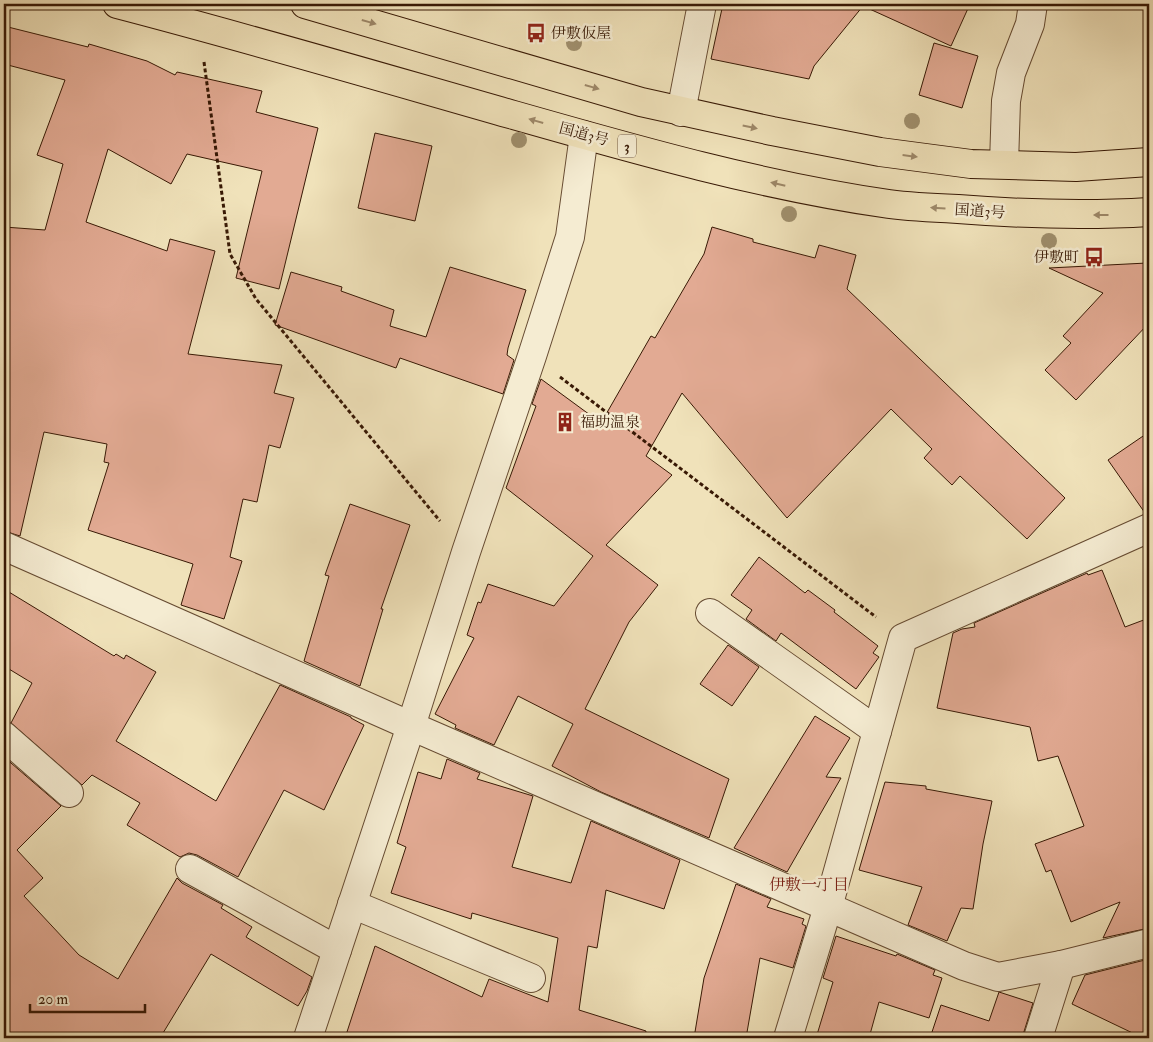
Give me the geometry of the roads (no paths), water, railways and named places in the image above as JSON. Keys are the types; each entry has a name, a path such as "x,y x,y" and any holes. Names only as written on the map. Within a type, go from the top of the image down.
{"highway":[{"name":"国道3号","path":"117,4 199,25 584,135 709,168 796,188 892,204 1025,214 1108,215 1149,212"},
{"path":"320,6 642,102 681,112 880,152 971,164 1076,167 1149,162"}],"street":[{"path":"681,112 702,4"},
{"path":"1004,164 1006,101 1011,74 1030,24 1033,4"},
{"path":"308,1038 570,237 584,135"},
{"path":"788,1038 828,907 903,638 1149,528"},
{"path":"4,546 411,726 964,966 998,977 1149,943"},
{"path":"710,613 877,731"},
{"path":"4,736 69,793"},
{"path":"190,869 337,950"},
{"path":"352,904 531,978"},
{"path":"1038,1038 1062,964"}],"place":[{"name":"伊敷仮屋","path":"536,33"},
{"name":"伊敷町","path":"1094,257"},
{"name":"福助温泉","path":"565,422"}],"district":[{"name":"伊敷一丁目","path":"809,884"}]}
